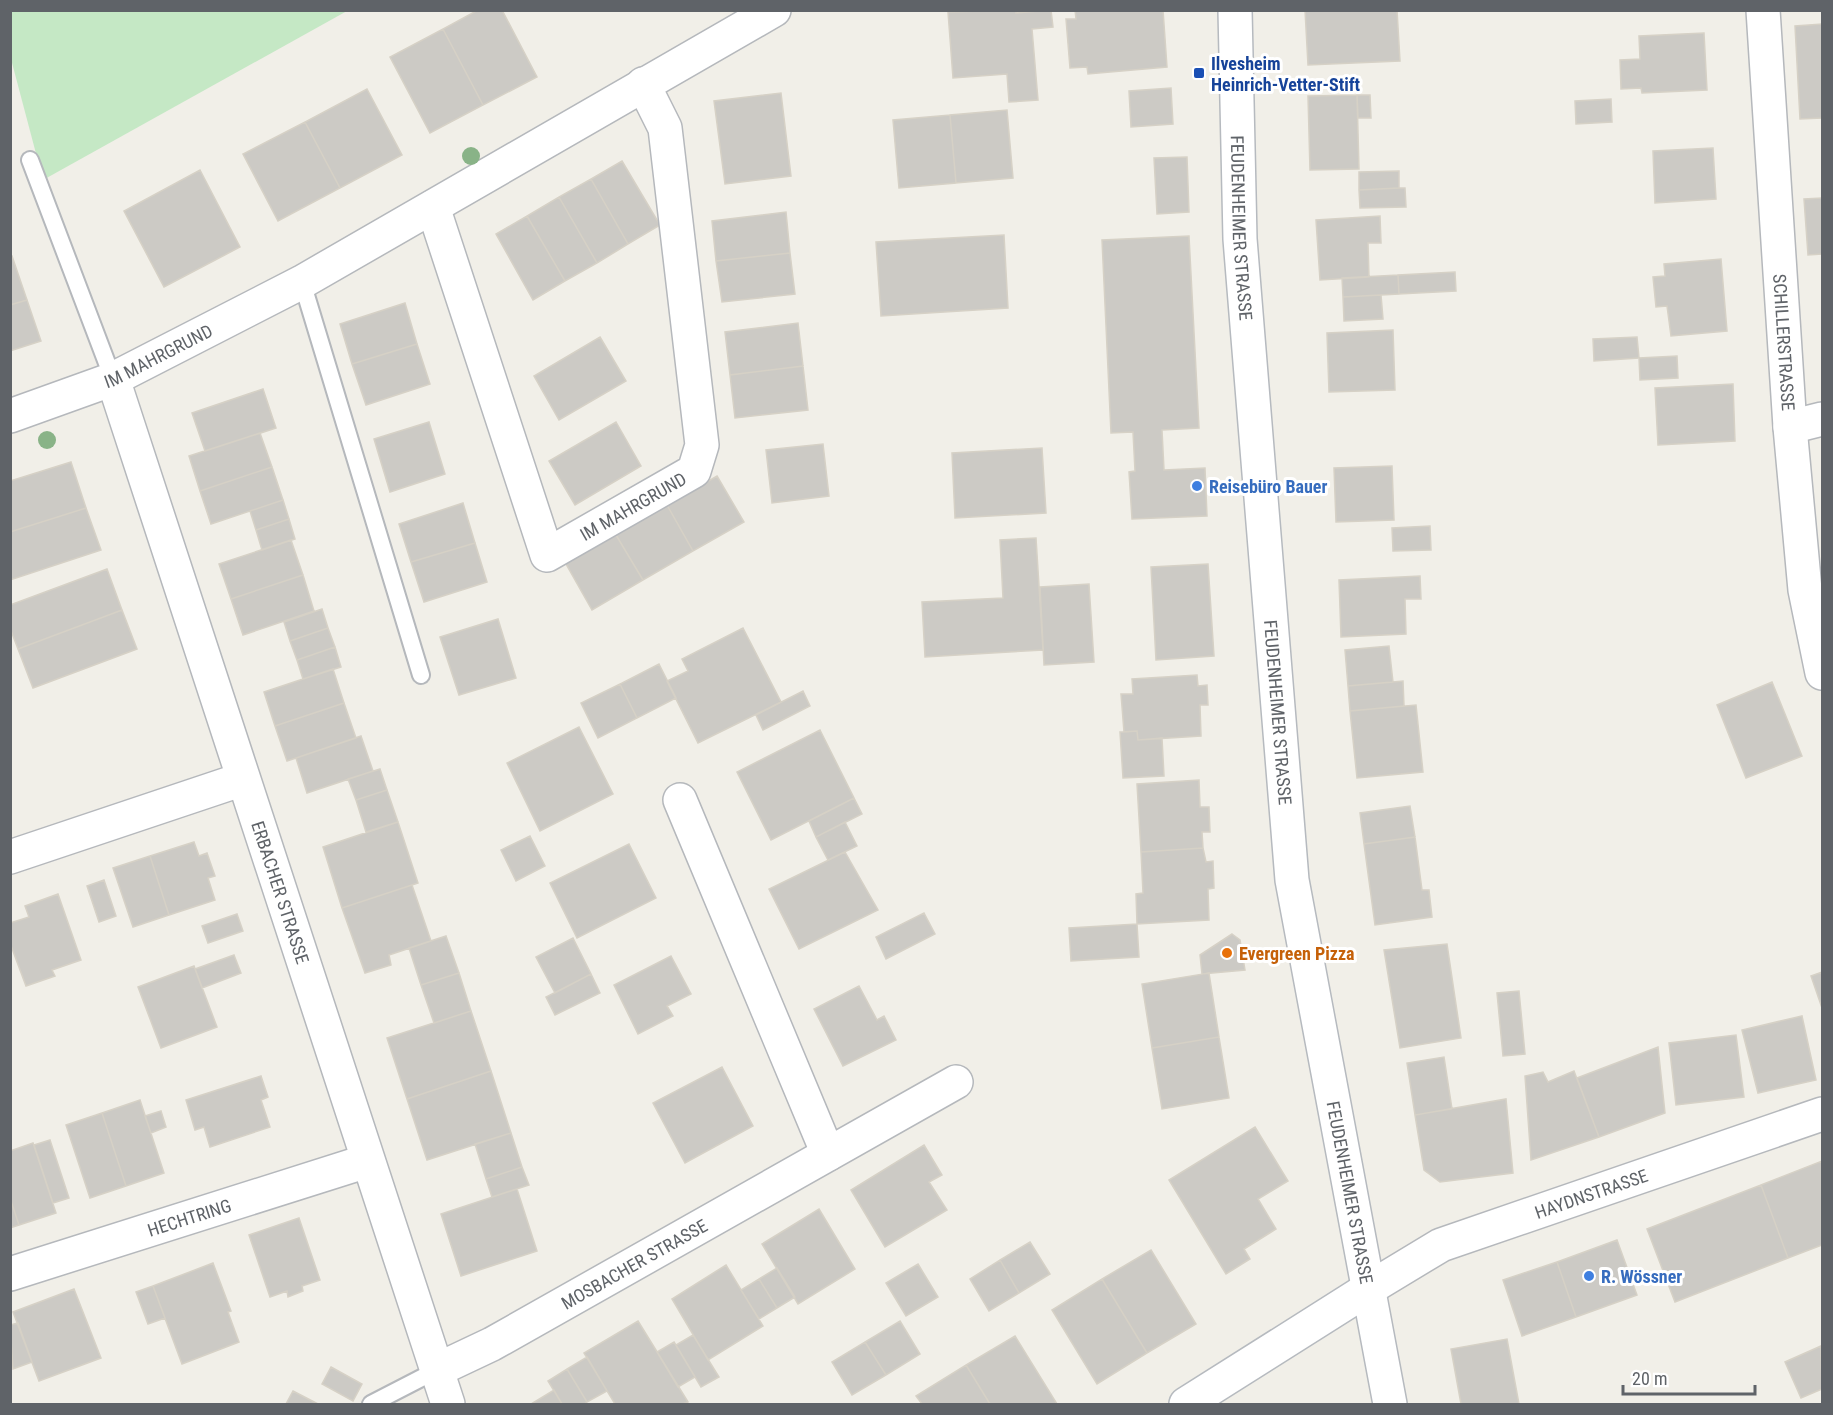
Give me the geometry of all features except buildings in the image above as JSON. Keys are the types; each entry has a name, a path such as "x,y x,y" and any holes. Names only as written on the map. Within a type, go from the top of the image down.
{"street":[{"name":"IM MAHRGRUND","path":"10,417 113,379 302,282 774,10"},
{"name":"FEUDENHEIMER STRASSE","path":"1235,10 1240,239 1292,880 1390,1404"},
{"name":"SCHILLERSTRASSE","path":"1763,10 1790,427 1805,590 1822,673"},
{"name":"IM MAHRGRUND","path":"433,207 547,555 694,471 702,445 665,128 643,84"},
{"name":"ERBACHER STRASSE","path":"113,379 448,1404"},
{"path":"1790,427 1822,419"},
{"path":"10,857 243,779"},
{"path":"680,800 828,1154"},
{"name":"MOSBACHER STRASSE","path":"436,1370 492,1344 956,1082"},
{"name":"HAYDNSTRASSE","path":"1186,1404 1368,1288 1442,1245 1822,1114"},
{"name":"HECHTRING","path":"10,1274 367,1161"}],"lane":[{"path":"30,160 113,379"},
{"path":"302,282 421,675"},
{"path":"371,1404 436,1370"}],"green space":[{"path":"10,11 347,11 43,180 11,59"}],"place":[{"name":"Ilvesheim Heinrich-Vetter-Stift","path":"1199,73"},
{"name":"Reisebüro Bauer","path":"1197,486"},
{"name":"Evergreen Pizza","path":"1227,953"},
{"name":"R. Wössner","path":"1589,1276"}]}
